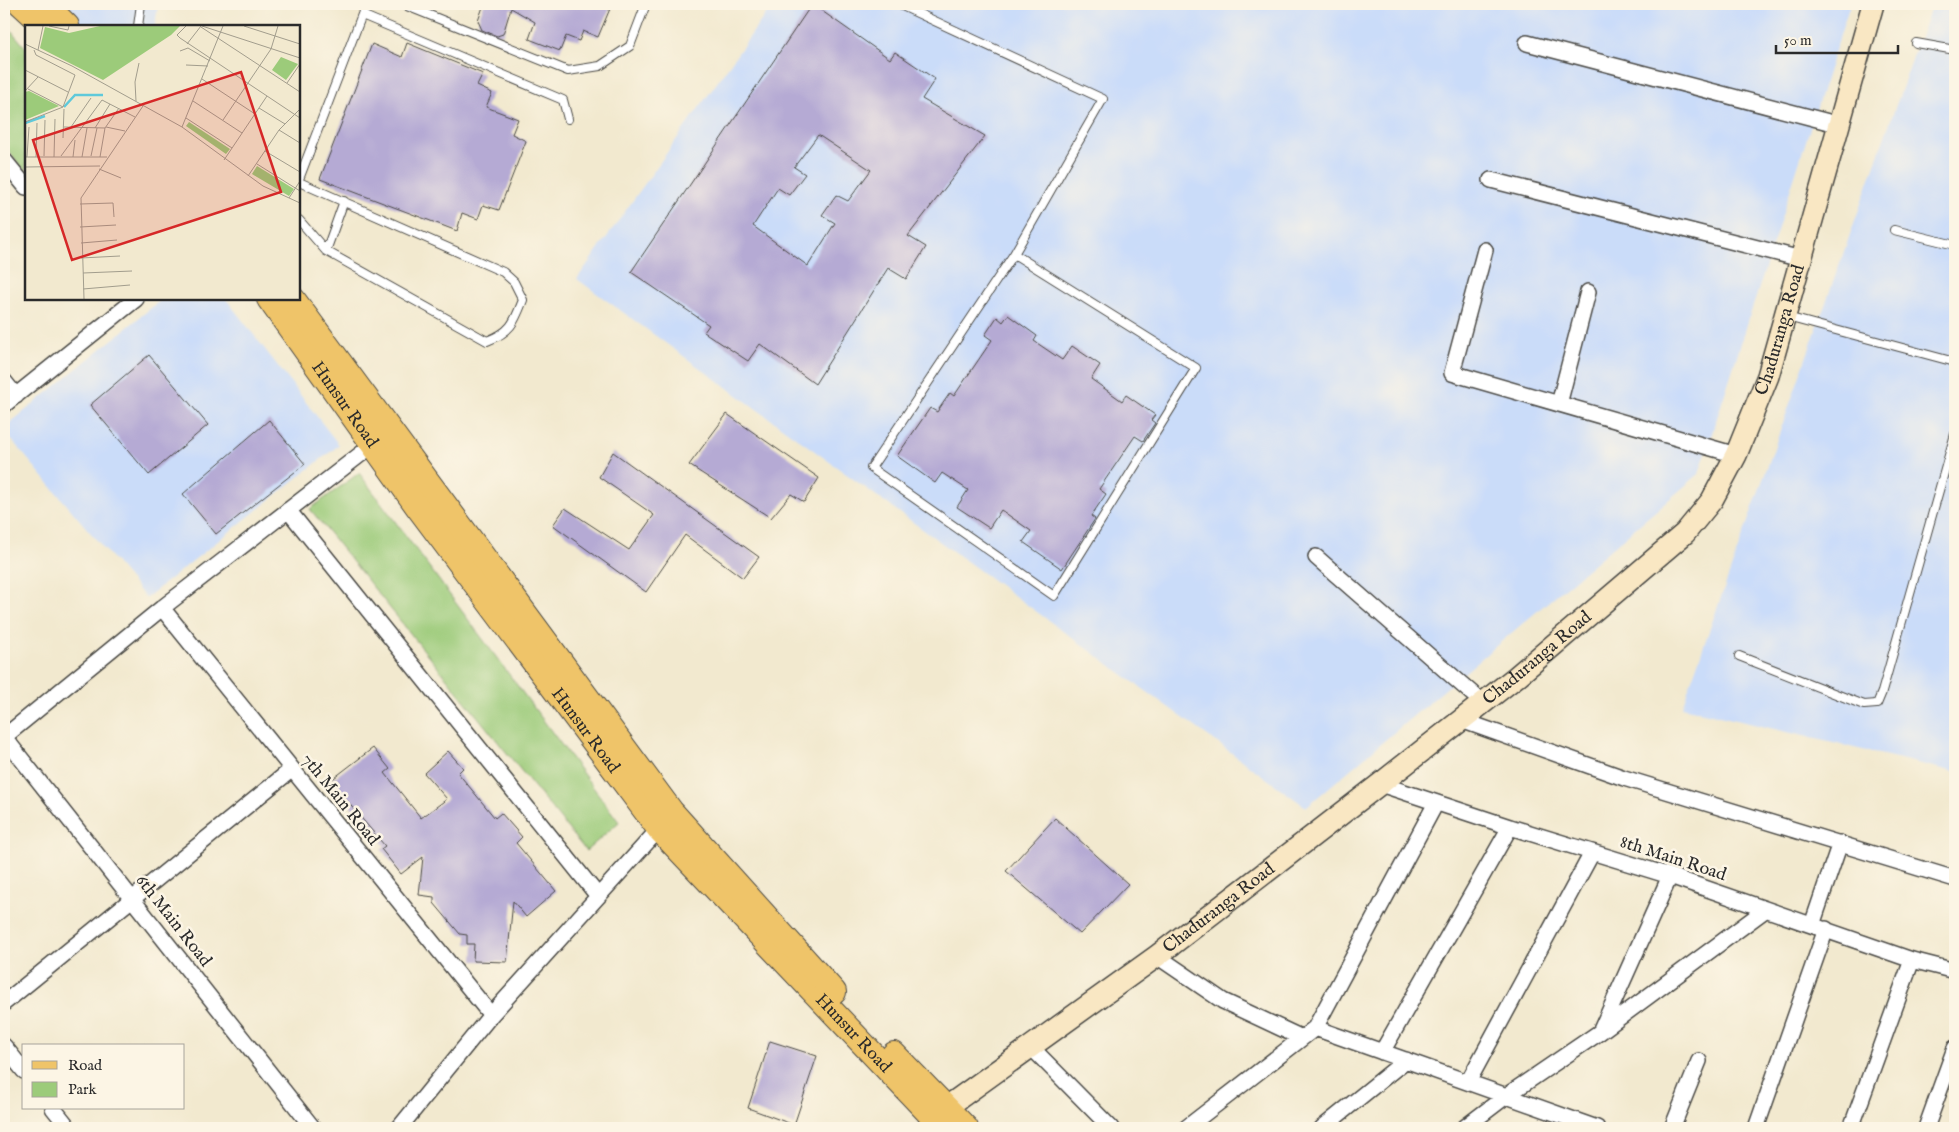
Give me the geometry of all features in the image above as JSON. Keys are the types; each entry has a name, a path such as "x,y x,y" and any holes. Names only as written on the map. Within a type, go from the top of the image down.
{"main road":[{"path":"21,4 44,25"},
{"path":"44,4 66,25"},
{"name":"Hunsur Road","path":"271,300 381,438 659,829 941,1118"},
{"path":"294,300 381,438 671,811 843,1002 941,1118 966,1128"}],"street":[{"name":"Chaduranga Road","path":"941,1118 1031,1047 1157,956 1380,784 1461,720 1685,533 1712,500 1736,454 1768,376 1873,4"},
{"path":"1526,43 1840,125"},
{"path":"4,160 25,186"},
{"path":"1491,180 1801,259"},
{"path":"1485,250 1452,373 1736,454"},
{"path":"1559,404 1588,292"},
{"path":"4,406 127,301"},
{"path":"4,381 16,396"},
{"path":"4,737 162,608 381,438"},
{"path":"288,510 598,896"},
{"path":"1316,557 1482,702"},
{"name":"7th Main Road","path":"162,608 291,770 491,1015"},
{"path":"1461,720 1624,778 1955,879"},
{"name":"6th Main Road","path":"4,737 314,1128"},
{"path":"4,1003 291,770"},
{"name":"8th Main Road","path":"1380,784 1510,828 1670,876 1912,960 1955,970"},
{"path":"1186,1128 1316,1028 1436,803"},
{"path":"1382,1052 1510,828"},
{"path":"399,1128 491,1015 659,829"},
{"path":"1756,1128 1819,927 1840,843"},
{"path":"1468,1082 1592,853"},
{"path":"1600,1032 1670,876"},
{"path":"1464,1128 1506,1096 1600,1032 1765,910"},
{"path":"1157,956 1223,1001 1302,1038"},
{"path":"1851,1128 1912,960"},
{"path":"1316,1028 1597,1128"},
{"path":"4,1046 22,1068"},
{"path":"1031,1047 1111,1128"},
{"path":"1926,1128 1955,1048"},
{"path":"1322,1128 1406,1060"},
{"path":"1672,1128 1699,1060"},
{"path":"55,1110 69,1128"}],"lane":[{"path":"138,25 141,4"},
{"path":"300,177 366,4"},
{"path":"402,4 568,71 600,66 630,46 646,4"},
{"path":"898,4 1103,100 1014,254 871,468 1054,596 1196,368 1014,254"},
{"path":"362,14 563,100 568,118"},
{"path":"1916,43 1955,50"},
{"path":"300,180 344,202 503,272 514,282 523,300 516,319 505,335 487,341 326,251 300,221"},
{"path":"326,251 344,202"},
{"path":"1894,230 1955,244"},
{"path":"1786,317 1955,362"},
{"path":"1740,656 1864,705 1877,704 1955,434"}],"shaded area":[{"path":"60,4 158,4 155,25 81,25"},
{"path":"773,4 1850,4 1699,474 1306,807 577,279"},
{"path":"1932,4 1955,4 1955,772 1682,707"},
{"path":"161,300 227,300 339,445 146,598 4,431 4,428"}],"green space":[{"path":"4,22 25,47 25,172 4,145"},
{"path":"359,473 619,822 586,851 310,509"}],"building":[{"path":"484,4 612,4 598,37 583,31 579,41 566,36 560,51 529,39 535,22 511,8 503,34 497,36 482,30 478,21"},
{"path":"812,4 890,59 895,52 935,79 922,99 985,136 908,236 926,247 906,279 888,268 815,384 760,344 748,361 704,332 709,325 631,272","holes":["818,135 871,170 848,201 836,195 822,215 835,223 808,266 753,226 778,188 789,195 805,174 794,167"]},
{"path":"407,43 483,74 477,86 492,93 486,107 518,119 512,134 526,141 499,210 483,205 478,219 462,213 457,231 320,179 372,44 402,57"},
{"path":"1008,315 1037,336 1034,341 1062,360 1072,346 1100,365 1091,379 1122,401 1126,395 1155,415 1151,420 1155,423 1143,441 1135,436 1099,489 1106,494 1091,516 1095,519 1062,569 1023,542 1031,531 1001,510 989,528 957,507 968,490 942,473 935,483 897,456 930,408 937,412 950,393 954,396 992,340 985,335 997,317 1003,322"},
{"path":"149,355 208,425 149,475 90,405"},
{"path":"727,414 819,478 804,502 791,494 771,518 689,465"},
{"path":"269,420 305,464 216,534 183,494"},
{"path":"613,452 759,557 743,578 685,535 646,592 553,525 565,508 629,550 654,515 599,477"},
{"path":"373,748 390,769 385,773 421,818 447,799 424,773 448,751 463,768 458,773 495,818 501,813 522,837 516,843 556,891 526,917 513,901 507,962 473,961 474,944 467,944 467,935 460,934 434,903 434,897 419,895 423,857 401,874 381,849 385,846 330,781"},
{"path":"1055,818 1128,884 1080,934 1006,871"},
{"path":"770,1041 817,1056 794,1125 748,1108"}]}
